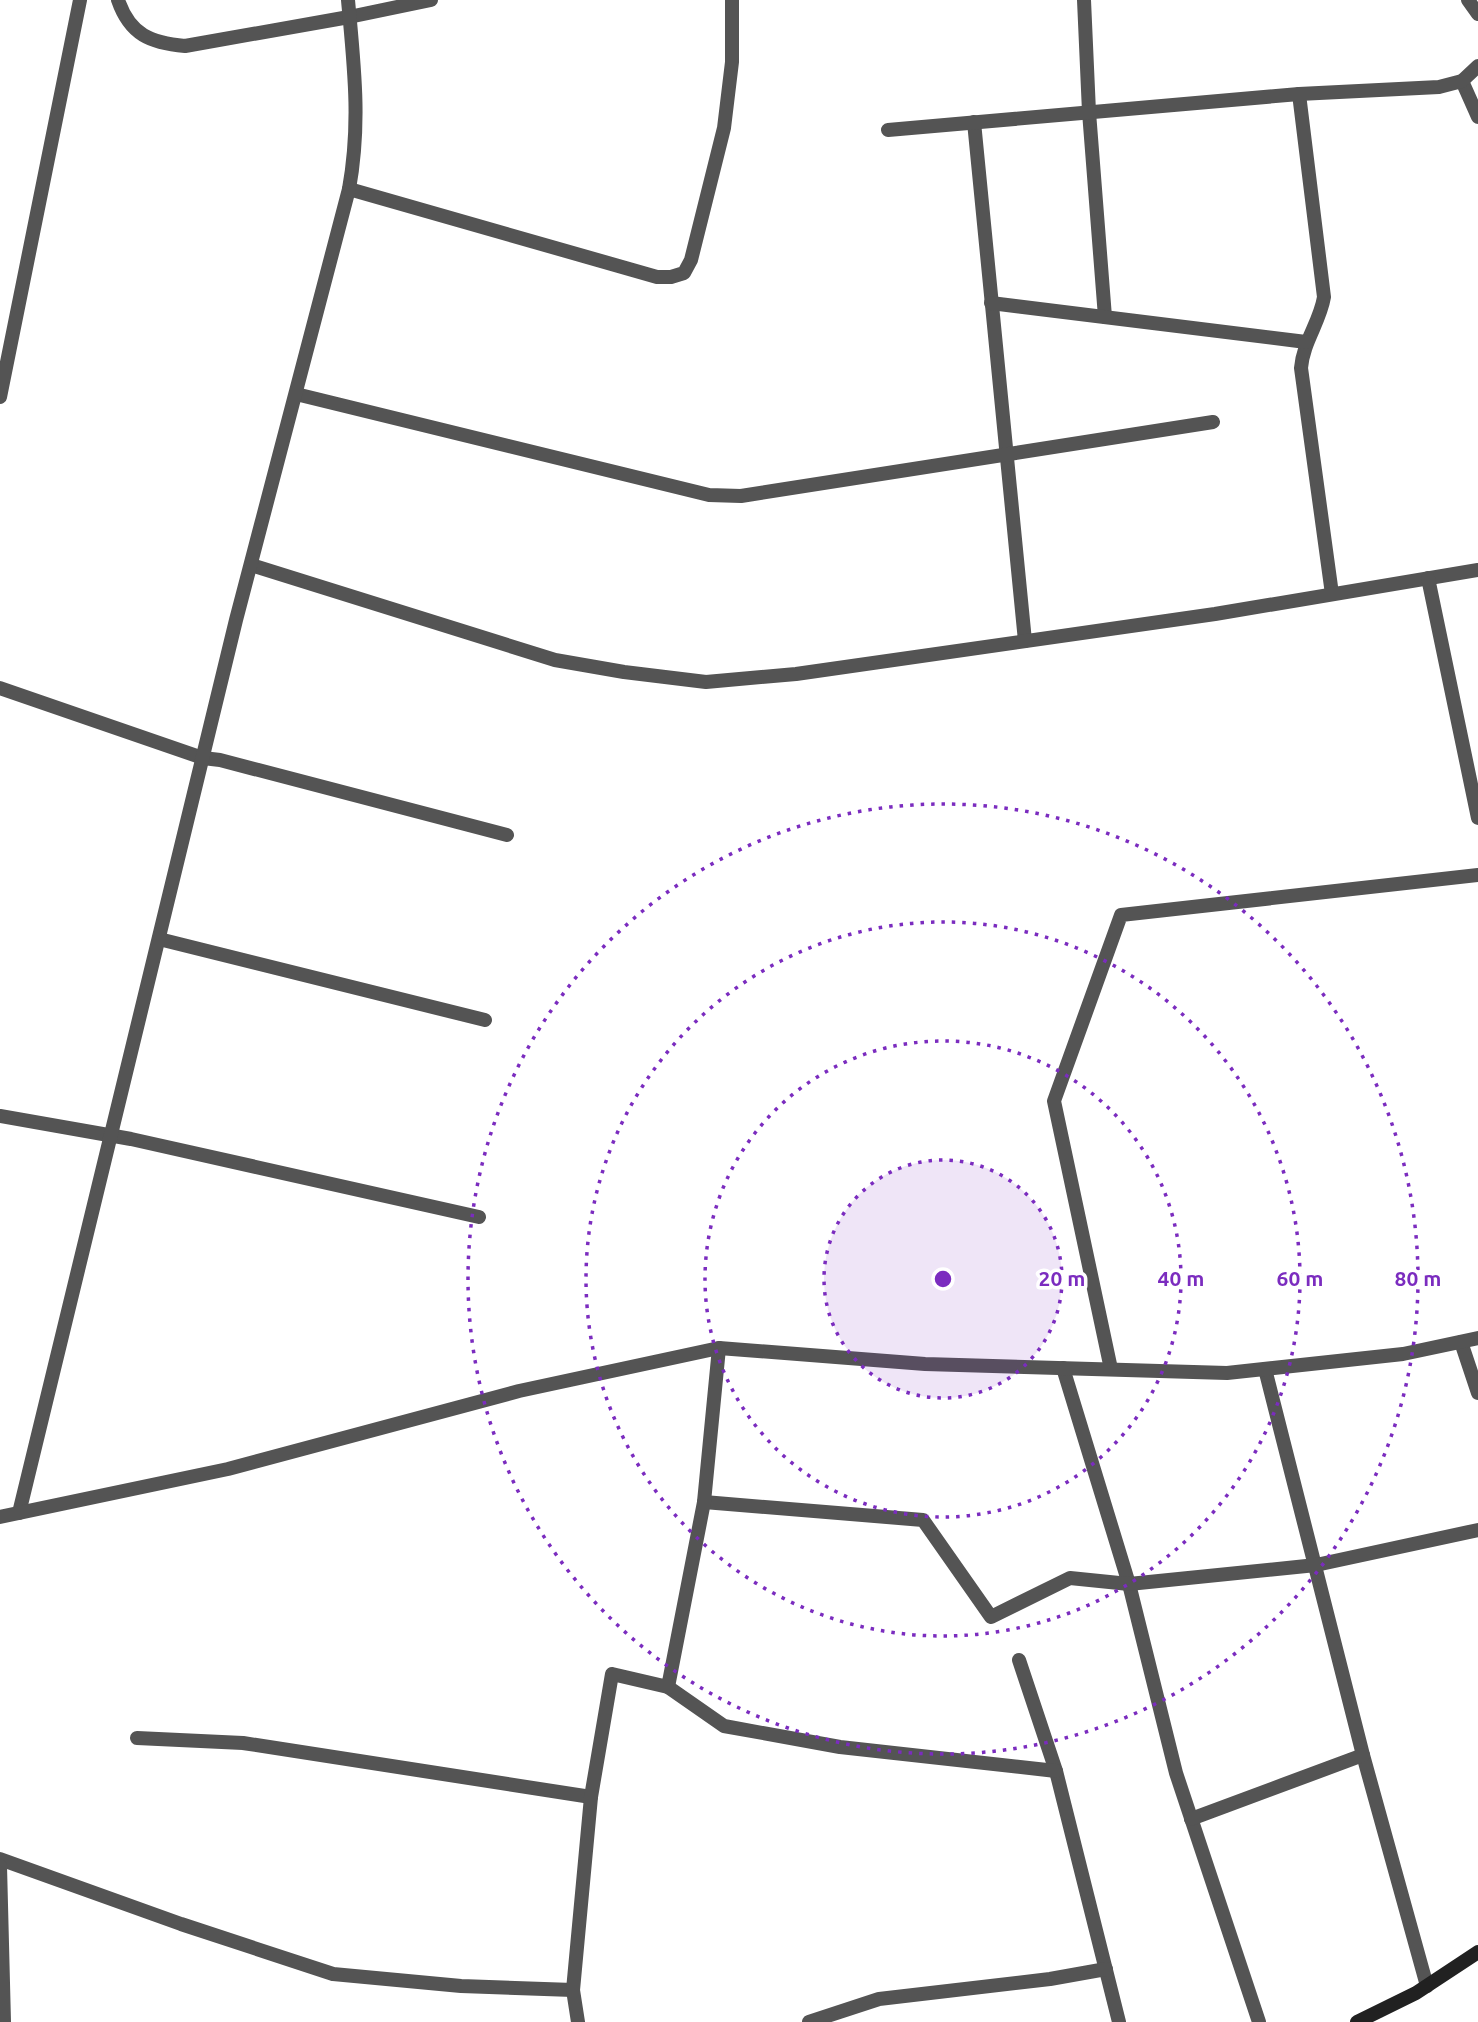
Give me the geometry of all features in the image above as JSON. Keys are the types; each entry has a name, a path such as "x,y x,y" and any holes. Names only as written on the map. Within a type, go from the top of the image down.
{"main road":[{"path":"1357,2022 1427,1986 1478,1951"}],"street":[{"path":"0,397 80,0"},
{"path":"118,0 122,11 138,33 160,44 185,46 349,18 432,0"},
{"path":"19,1513 250,565 349,189 354,162 357,111 348,0"},
{"path":"349,189 657,277 684,273 691,260 724,128 732,62 732,0"},
{"path":"1084,0 1089,112 1105,317"},
{"path":"1468,0 1478,14"},
{"path":"888,130 1299,94 1439,87 1462,81 1478,66"},
{"path":"1462,81 1478,117"},
{"path":"1299,94 1324,297 1322,309 1306,342 1301,368 1332,594"},
{"path":"974,122 1026,641"},
{"path":"991,303 1306,342"},
{"path":"296,394 709,495 741,496 1213,422"},
{"path":"250,565 555,660 624,673 706,682 796,674 1215,614 1478,570"},
{"path":"1428,578 1478,818"},
{"path":"0,688 203,758 220,760 507,835"},
{"path":"1111,1369 1054,1101 1121,915 1478,875"},
{"path":"159,939 485,1020"},
{"path":"0,1116 112,1136 479,1217"},
{"path":"0,1517 228,1469 519,1391 719,1348 925,1364 1227,1373 1403,1354 1478,1338"},
{"path":"1461,1342 1478,1394"},
{"path":"668,1687 704,1502 719,1348"},
{"path":"1063,1368 1129,1584 1176,1773 1259,2022"},
{"path":"1265,1369 1363,1755 1427,1986"},
{"path":"704,1502 923,1520 991,1617 1070,1578 1129,1584 1316,1565 1478,1530"},
{"path":"1019,1660 1056,1771 1119,2022"},
{"path":"578,2022 573,1990 591,1797 612,1674 668,1687 724,1726 840,1746 1056,1771"},
{"path":"137,1738 243,1743 591,1797"},
{"path":"1191,1819 1363,1755"},
{"path":"0,1859 180,1924 333,1974 461,1986 573,1990"},
{"path":"0,1866 4,2022"},
{"path":"809,2022 879,1999 1050,1979 1105,1969"}]}
